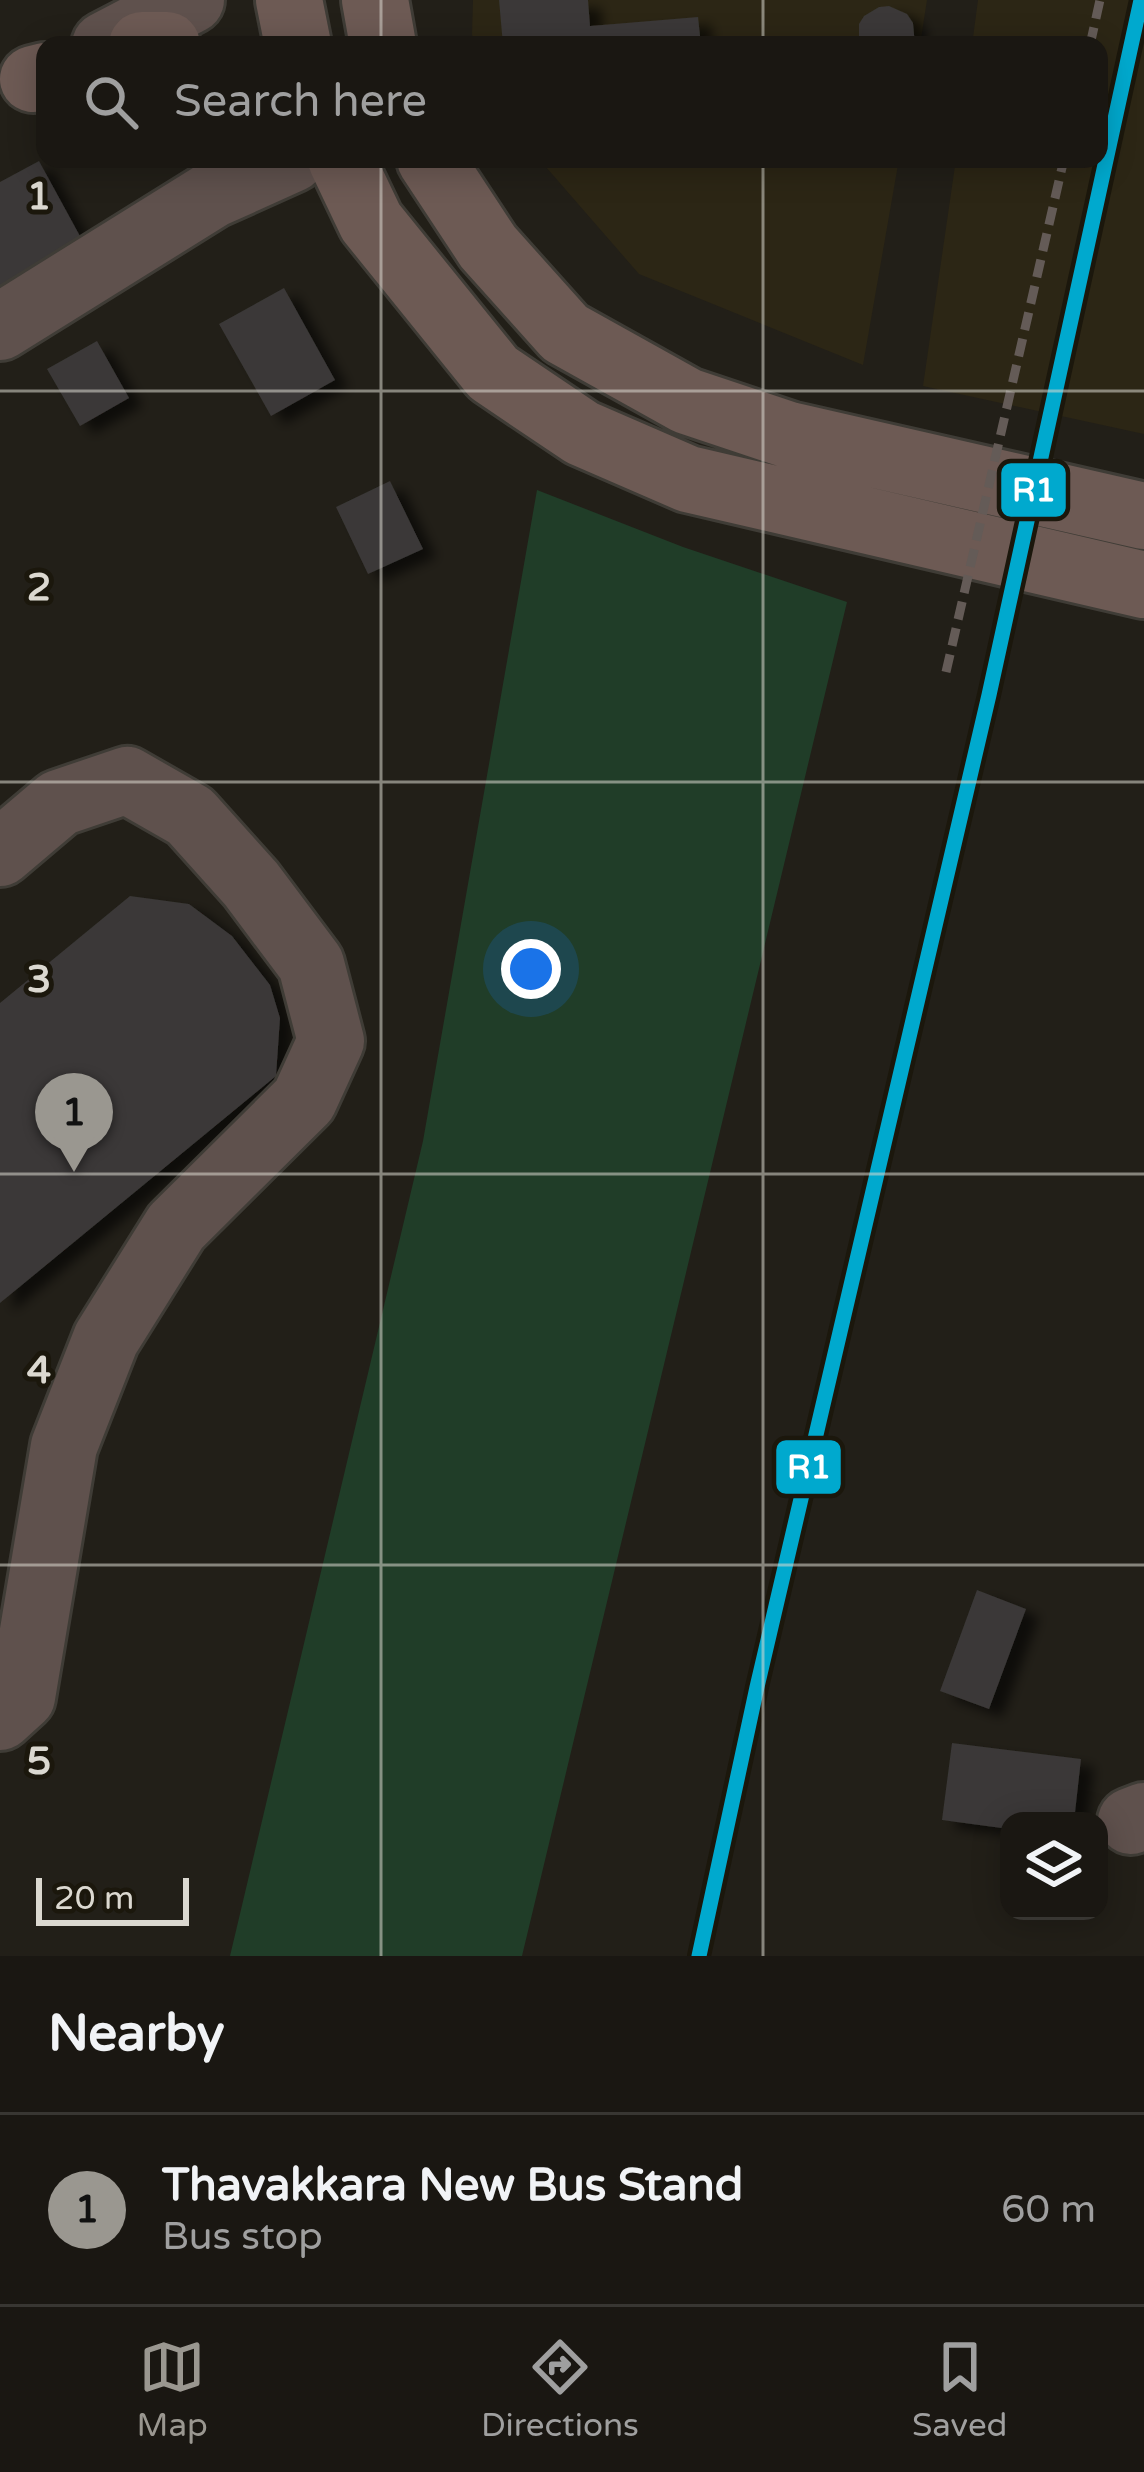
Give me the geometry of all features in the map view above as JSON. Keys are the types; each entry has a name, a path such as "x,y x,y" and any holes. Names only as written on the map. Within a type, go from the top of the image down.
{"main road":[{"path":"289,0 296,36"},
{"path":"375,0 381,36"},
{"path":"345,168 371,222 493,374 582,433 688,479 1144,585"},
{"path":"436,168 488,247 565,333 686,400 789,435 1127,512"}],"street":[{"path":"122,36 191,0"},
{"path":"0,327 212,195 272,168"},
{"path":"0,853 59,803 127,780 190,816 251,884 311,964 331,1041 304,1100 176,1227 106,1339 64,1447 22,1697 0,1717"}],"shaded area":[{"path":"473,0 927,0 921,36 472,35"},
{"path":"978,0 1144,0 1144,434 923,386 955,168 1108,168 1108,36 973,36"},
{"path":"547,168 897,168 863,365 639,274"}],"green space":[{"path":"537,490 683,547 847,602 522,1956 230,1956 423,1141"}],"building":[{"path":"499,0 588,0 590,26 698,17 700,36 502,36"},
{"path":"879,7 907,14 914,36 859,36 864,16"},
{"path":"36,163 87,249 0,296 0,182"},
{"path":"284,288 335,380 271,416 219,324"},
{"path":"97,341 129,398 80,426 47,369"},
{"path":"390,481 423,549 368,574 336,507"},
{"path":"130,896 189,904 232,936 270,985 280,1018 276,1076 0,1303 0,1003"},
{"path":"977,1590 1026,1609 989,1709 940,1691"},
{"path":"952,1743 1081,1759 1075,1812 1000,1812 1000,1828 942,1820"}],"railway":[{"path":"1092,36 1100,0"},
{"path":"946,672 1062,168"}],"transit line":[{"name":"R1","path":"1108,151 1141,0"},
{"name":"R1","path":"699,1956 757,1687 989,695 1104,168"}],"place":[{"name":"Thavakkara New Bus Stand","path":"74,1172"}]}
